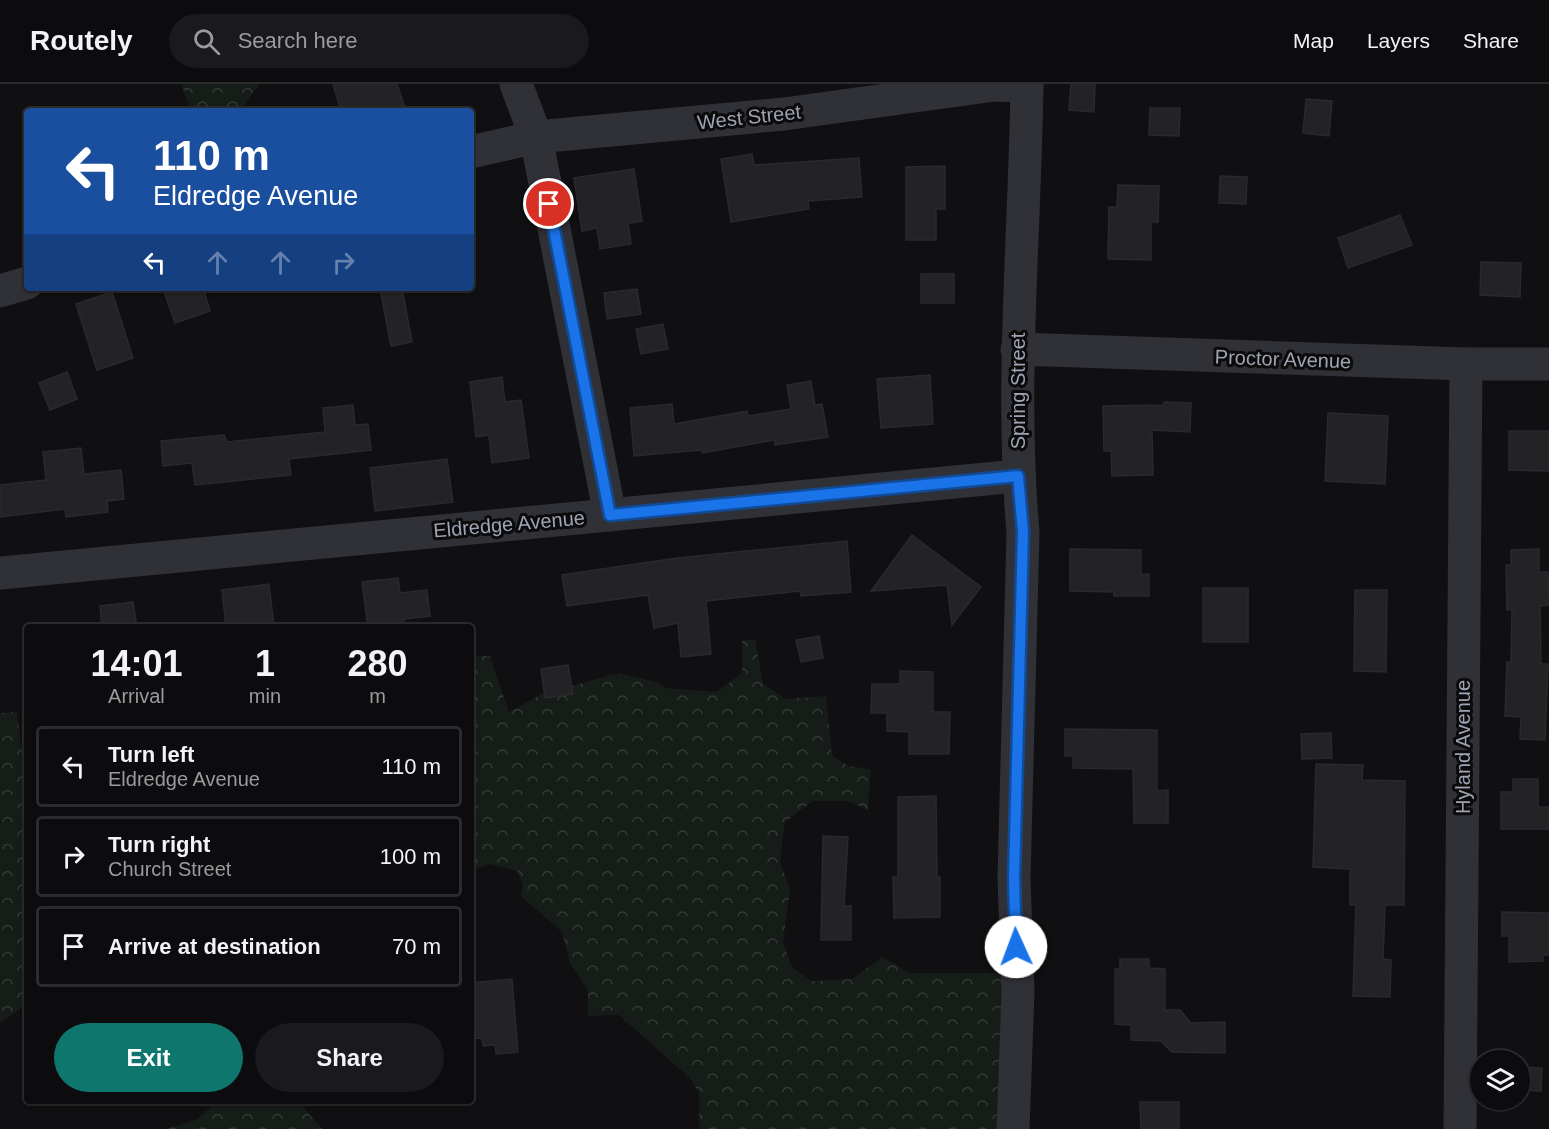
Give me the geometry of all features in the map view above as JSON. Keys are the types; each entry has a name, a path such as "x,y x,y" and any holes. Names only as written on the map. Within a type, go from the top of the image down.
{"street":[{"path":"516,84 536,137 610,515"},
{"name":"West Street","path":"474,151 536,137 784,114 995,86 1027,85"},
{"name":"Spring Street","path":"1013,1129 1018,992 1014,879 1023,532 1018,476 1017,349 1027,85"},
{"path":"0,291 24,284"},
{"name":"Proctor Avenue","path":"1017,349 1466,364 1549,364"},
{"name":"Hyland Avenue","path":"1460,1129 1466,364"},
{"name":"Eldredge Avenue","path":"0,573 1018,476"}],"green space":[{"path":"181,84 260,84 241,108 190,108"},
{"path":"755,639 763,683 785,699 826,696 832,755 848,766 871,769 868,810 847,801 813,801 785,822 780,861 790,890 783,942 792,967 812,981 852,979 882,957 910,973 1011,973 1014,1129 699,1129 699,1093 690,1078 619,1015 588,1016 588,991 570,963 562,932 521,896 523,884 517,871 490,864 474,870 474,656 490,656 509,712 547,691 619,673 660,683 664,688 717,692 742,673 742,641"},
{"path":"17,712 24,755 24,1006 0,1023 0,713"},
{"path":"215,1104 301,1104 322,1129 166,1129 196,1120"}],"building":[{"path":"333,84 397,84 404,105 394,108 340,108"},
{"path":"1071,84 1095,84 1094,112 1069,110"},
{"path":"1306,99 1332,101 1329,136 1303,133"},
{"path":"1150,108 1180,108 1179,136 1149,135"},
{"path":"752,154 754,165 859,158 862,197 808,201 809,209 731,222 721,159"},
{"path":"945,166 945,209 936,209 936,240 906,240 906,167"},
{"path":"634,169 642,221 628,223 631,244 600,249 597,228 582,231 574,178"},
{"path":"1220,176 1247,177 1246,204 1219,203"},
{"path":"1118,185 1159,186 1158,222 1151,222 1151,260 1108,259 1109,207 1117,207"},
{"path":"1400,215 1412,245 1348,268 1338,238"},
{"path":"1481,262 1521,263 1520,297 1480,295"},
{"path":"921,274 954,274 954,303 921,303"},
{"path":"637,289 641,314 607,319 604,293"},
{"path":"164,291 204,291 210,311 175,323"},
{"path":"381,291 403,291 412,342 391,346"},
{"path":"112,292 133,358 97,370 76,304"},
{"path":"663,324 668,349 641,354 636,329"},
{"path":"67,372 77,399 50,410 39,383"},
{"path":"930,375 933,424 881,428 877,379"},
{"path":"502,377 505,402 521,400 529,458 492,463 489,435 476,437 470,382"},
{"path":"811,381 815,405 822,404 828,437 775,445 774,440 702,453 701,450 634,456 630,408 672,404 674,424 747,411 748,416 791,409 787,385"},
{"path":"1164,402 1191,403 1190,432 1152,430 1153,475 1112,476 1111,451 1104,451 1103,406 1164,405"},
{"path":"353,405 355,425 368,424 371,450 289,459 291,475 195,485 192,463 163,466 161,441 224,435 227,442 325,432 323,408"},
{"path":"1328,413 1388,416 1385,484 1325,481"},
{"path":"1509,431 1549,431 1549,471 1509,470"},
{"path":"81,448 84,474 121,470 124,499 107,501 108,512 66,517 65,509 0,517 0,485 46,480 43,452"},
{"path":"447,459 453,502 375,511 370,468"},
{"path":"912,535 981,587 952,625 947,585 871,591"},
{"path":"847,541 851,592 801,596 800,591 706,601 711,654 681,657 678,623 654,628 648,595 567,606 562,575 677,558"},
{"path":"1070,549 1141,550 1141,574 1149,574 1149,596 1114,596 1114,592 1070,591"},
{"path":"1539,549 1539,572 1548,572 1549,605 1540,606 1541,664 1548,664 1545,740 1520,739 1521,717 1505,716 1507,662 1511,663 1512,610 1507,610 1506,565 1511,565 1511,550"},
{"path":"398,578 400,593 427,590 430,616 404,619 405,624 368,624 362,582"},
{"path":"269,584 274,624 226,624 222,590"},
{"path":"1203,588 1248,588 1248,642 1203,642"},
{"path":"1355,590 1387,590 1386,672 1354,671"},
{"path":"133,602 137,624 102,624 100,606"},
{"path":"819,636 823,658 801,662 796,640"},
{"path":"568,665 573,694 545,698 541,669"},
{"path":"900,671 933,672 933,712 950,712 949,754 909,754 909,732 887,731 887,713 871,713 872,684 900,684"},
{"path":"1065,729 1157,730 1157,791 1168,790 1168,823 1134,823 1133,769 1073,768 1073,756 1065,756"},
{"path":"1331,733 1332,758 1302,759 1301,734"},
{"path":"1316,764 1363,765 1362,780 1405,781 1404,905 1385,905 1383,959 1391,960 1390,997 1353,996 1356,905 1350,905 1350,869 1313,867"},
{"path":"1513,779 1538,779 1538,807 1549,807 1549,829 1501,829 1501,792 1513,792"},
{"path":"936,796 940,917 894,918 893,877 898,877 898,797"},
{"path":"823,836 848,837 844,906 851,906 851,940 821,940"},
{"path":"1502,912 1549,913 1549,955 1543,955 1543,961 1509,962 1509,936 1502,936"},
{"path":"1120,959 1149,959 1149,968 1165,969 1165,1010 1180,1010 1191,1023 1225,1022 1225,1053 1172,1052 1161,1041 1131,1040 1131,1025 1115,1024 1115,969 1120,969"},
{"path":"512,979 518,1052 496,1054 495,1045 483,1046 482,1038 474,1039 474,983"},
{"path":"1530,1067 1542,1068 1541,1091 1530,1090"},
{"path":"1140,1102 1179,1102 1179,1129 1141,1129"}],"route":[{"path":"549,204 610,515 1018,476 1023,532 1014,879 1016,947"}]}
